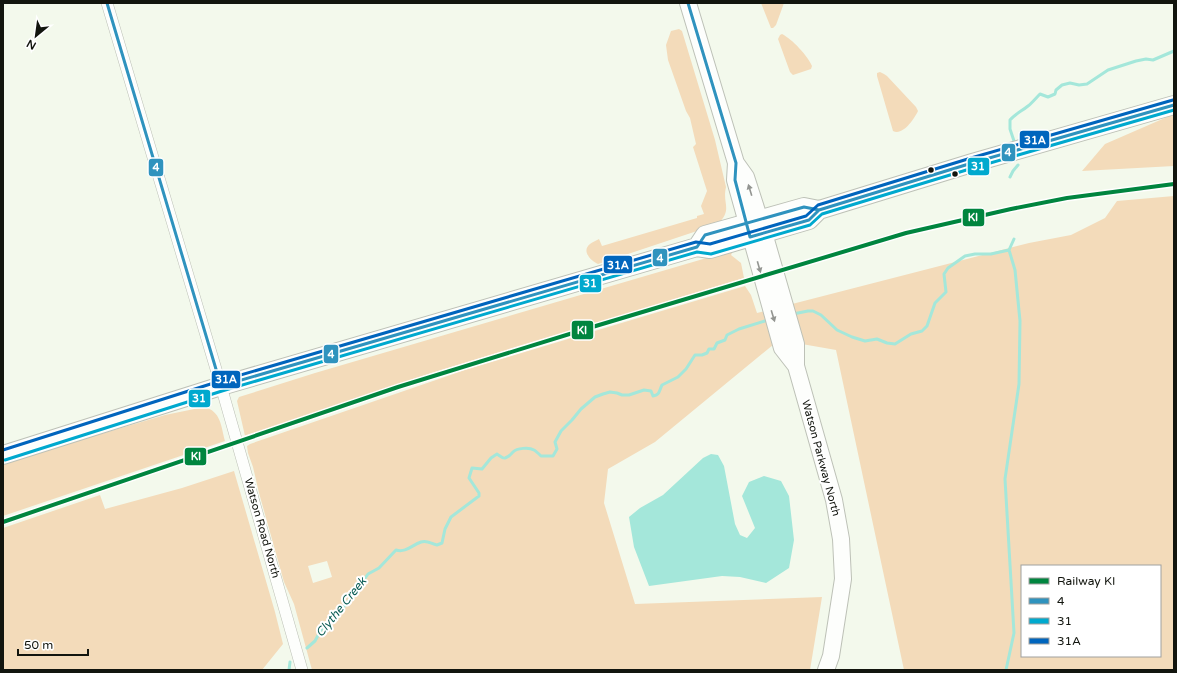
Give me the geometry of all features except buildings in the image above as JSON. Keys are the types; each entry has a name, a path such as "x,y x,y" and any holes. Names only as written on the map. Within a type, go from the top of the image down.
{"main road":[{"name":"Watson Parkway North","path":"688,3 736,163 735,180 755,228 785,332 782,348 796,366 834,500 841,539 843,579 831,656 826,670"},
{"path":"3,455 221,386 697,247 705,235 809,220 819,210 1174,105"}],"street":[{"name":"Watson Road North","path":"107,3 221,386 302,670"}],"shaded area":[{"path":"761,3 784,3 776,25 773,28 771,28"},
{"path":"679,29 682,31 715,140 726,187 725,214 718,224 598,264 588,256 586,250 590,244 599,239 602,246 697,218 697,216 704,214 701,206 707,191 693,147 696,144 690,118 686,111 668,60 666,45 671,31"},
{"path":"782,34 795,44 803,53 812,66 811,69 793,75 790,72 778,39"},
{"path":"880,72 887,76 918,111 908,126 901,131 893,131 877,76 877,73"},
{"path":"1174,114 1174,166 1082,171 1105,144"},
{"path":"1174,196 1174,670 904,670 836,350 779,340 655,442 608,469 604,503 635,604 822,597 810,670 312,670 294,604 284,582 248,453 247,446 250,444 465,370 745,286 751,295 757,313 1029,243 1071,235 1105,218 1117,201","holes":["327,561 332,577 313,583 308,566"]},
{"path":"727,252 732,253 731,255 741,263 744,278 431,373 245,436 237,401 239,397 315,373"},
{"path":"204,407 210,409 217,416 225,441 3,516 3,463 165,415"},
{"path":"234,471 283,644 262,670 3,670 3,528 100,495 105,509 182,488"}],"water":[{"path":"711,454 718,455 724,466 735,524 740,535 747,538 755,528 742,496 749,482 764,476 781,481 789,496 794,540 789,568 766,583 740,577 722,576 649,586 634,547 629,517 640,508 663,495 703,458"}],"waterway":[{"name":"Clythe Creek","path":"1014,141 1010,129 1010,120 1030,105 1040,94 1048,97 1055,94 1056,90 1062,85 1070,83 1079,85 1087,84 1108,70 1136,61 1146,59 1153,60 1174,51"},
{"name":"Clythe Creek","path":"1010,177 1018,165"},
{"name":"Clythe Creek","path":"793,314 813,311 821,315 837,330 852,337 865,341 877,339 895,344 911,334 922,331 927,326 935,303 946,292 944,274 948,268 965,256 975,254 991,254 1009,250 1014,239"},
{"path":"1006,670 1014,633 1005,479 1019,384 1020,321 1015,270 1009,250"},
{"name":"Clythe Creek","path":"307,648 315,641 321,630 332,618 337,615 368,574 379,568 396,550 406,550 418,543 423,542 437,545 442,543 445,529 451,517 479,496 479,493 469,478 472,468 482,469 491,458 497,454 504,458 515,451 526,448 536,451 541,456 553,456 557,449 555,442 561,431 581,409 595,397 610,392 629,395 644,390 651,391 653,396 657,395 662,385 678,377 686,369 695,355 702,355 707,353 709,349 714,349 717,343 725,340 727,335 739,329 768,320"},
{"name":"Clythe Creek","path":"289,670 290,662"}],"rail line":[{"name":"KI","path":"3,522 398,387 906,233 1067,198 1174,184"}],"transit line":[{"name":"4","path":"107,3 221,386 697,247 705,235 804,207 819,210"},
{"name":"4","path":"688,3 736,163 735,180 750,237 809,220 819,210 972,163 1174,105"},
{"name":"31A","path":"3,450 220,381 696,242 710,244 806,216 818,205 971,158 1173,100"},
{"name":"31","path":"5,460 222,391 697,252 711,254 810,225 822,214 973,168 1174,110"}]}
